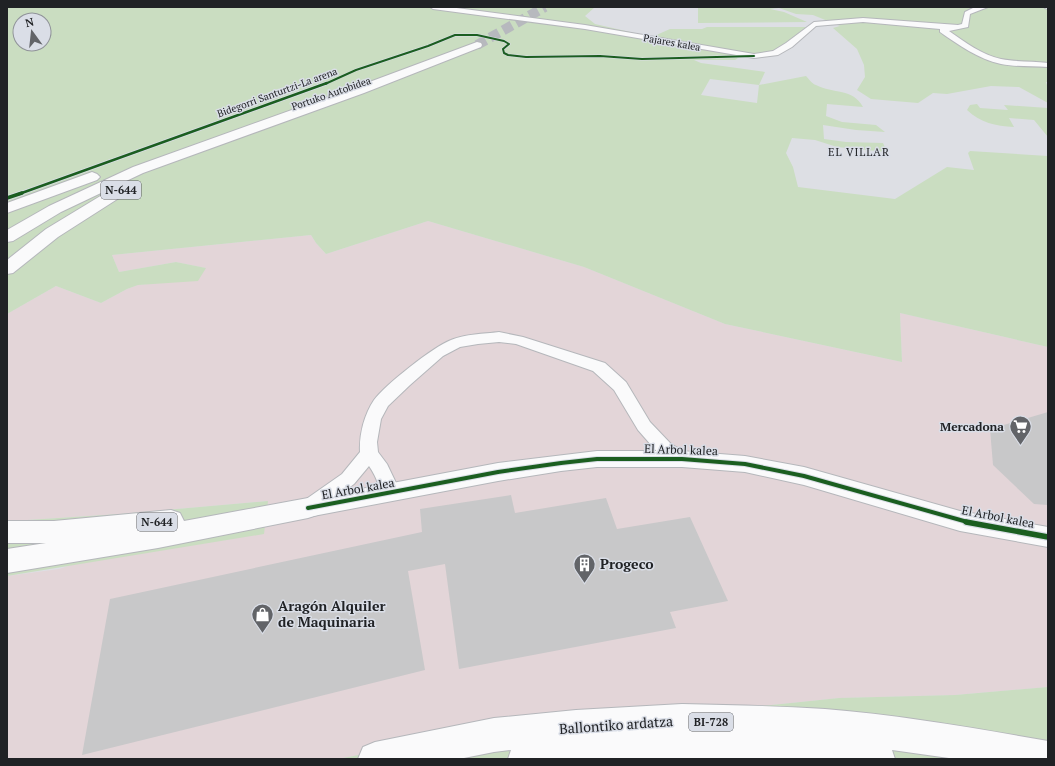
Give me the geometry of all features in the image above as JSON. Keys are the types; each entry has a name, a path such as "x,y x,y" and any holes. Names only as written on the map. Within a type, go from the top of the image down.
{"main road":[{"name":"Portuko Autobidea","path":"89,178 472,43 360,90 247,132"},
{"path":"7,237 55,209 138,170 247,132"},
{"name":"N-644","path":"7,268 52,233 95,205 141,179 247,132"},
{"name":"N-644","path":"7,204 89,178"},
{"name":"N-644","path":"7,208 89,178"},
{"path":"7,561 158,537 308,508"},
{"name":"N-644","path":"7,532 54,532 308,508"},
{"name":"Ballontiko ardatza","path":"375,759 494,735 576,727 682,721 758,722 826,726 940,739 1048,758"},
{"name":"Ballontiko ardatza","path":"525,759 617,750 720,748 832,754 878,759"}],"street":[{"name":"Pajares kalea","path":"433,7 585,27 754,56 775,53 789,45 814,24 863,20 933,27 959,27"},
{"path":"943,30 965,25 967,13 975,9 985,7"},
{"path":"933,27 943,30 994,60 1012,63 1048,65"},
{"path":"388,494 388,485 381,468 369,454 368,442 376,414 381,403 404,381 438,353 456,343 478,339 499,337 518,340 551,350 599,368 620,386 644,426 665,449 682,459"},
{"path":"308,508 348,479 369,454"},
{"name":"El Arbol kalea","path":"308,508 498,472 597,459 682,459 745,464 804,476 960,521 1048,537"}],"shaded area":[{"path":"428,221 584,267 725,324 902,362 900,313 1048,347 1048,687 955,695 839,698 743,708 486,730 338,759 7,759 7,576 59,569 267,501 120,514 12,521 7,520 7,314 56,286 101,303 127,289 138,285 156,283 206,268 176,262 119,272 112,255 311,235 326,254"}],"green space":[{"path":"7,7 595,7 585,16 595,24 652,37 670,29 702,29 707,27 806,27 780,47 768,52 739,53 731,55 738,58 735,60 694,60 701,63 765,72 759,85 806,76 812,83 822,88 842,92 854,97 863,107 827,104 826,116 842,122 876,125 885,132 856,130 823,125 824,139 846,142 883,143 887,152 837,147 815,140 792,138 786,153 793,167 798,187 895,199 947,167 974,170 968,153 970,151 1048,156 1048,347 900,313 902,362 725,324 584,267 428,221 326,254 311,235 112,255 119,272 176,262 206,268 198,281 138,285 127,289 101,303 56,286 7,314","holes":["710,79 759,85 757,103 701,95"]},
{"path":"698,7 1048,7 1048,82 1046,82 1048,88 1048,103 1019,87 991,86 947,94 933,93 918,103 871,99 857,90 865,77 864,65 857,49 833,28 840,26 813,15 796,14 779,8 770,9 784,12 807,22 698,23"},
{"path":"977,104 980,108 1008,110 1004,105 1048,108 1048,137 1034,120 1009,118 1014,127 994,125 983,121 967,110 970,105"},
{"path":"268,501 264,534 7,576 7,520 12,521 120,514"},
{"path":"1048,687 1048,759 338,759 486,730 743,708 839,698 955,695"}],"building":[{"name":"Mercadona","path":"1048,412 1048,505 1034,504 993,465 990,429"},
{"path":"511,495 515,513 606,498 617,529 690,517 728,601 670,612 676,628 459,669 445,564 408,571 425,670 82,755 110,599 422,532 420,509"}],"tunnel":[{"path":"477,45 545,7"}],"cycle path":[{"name":"Bidegorri Santurtzi-La arena","path":"7,198 314,89 356,70 428,46 455,35 477,35 504,41 509,44 503,49 504,53 508,55 526,57 600,56 642,59 754,56"},
{"path":"308,508 498,472 561,463 597,459 682,459 745,464 804,476 960,521 1048,537"}],"place":[{"name":"Mercadona","path":"1020,446"},
{"name":"Progeco","path":"584,584"},
{"name":"Aragón Alquiler de Maquinaria","path":"262,634"}],"district":[{"name":"EL VILLAR","path":"859,152"}]}
